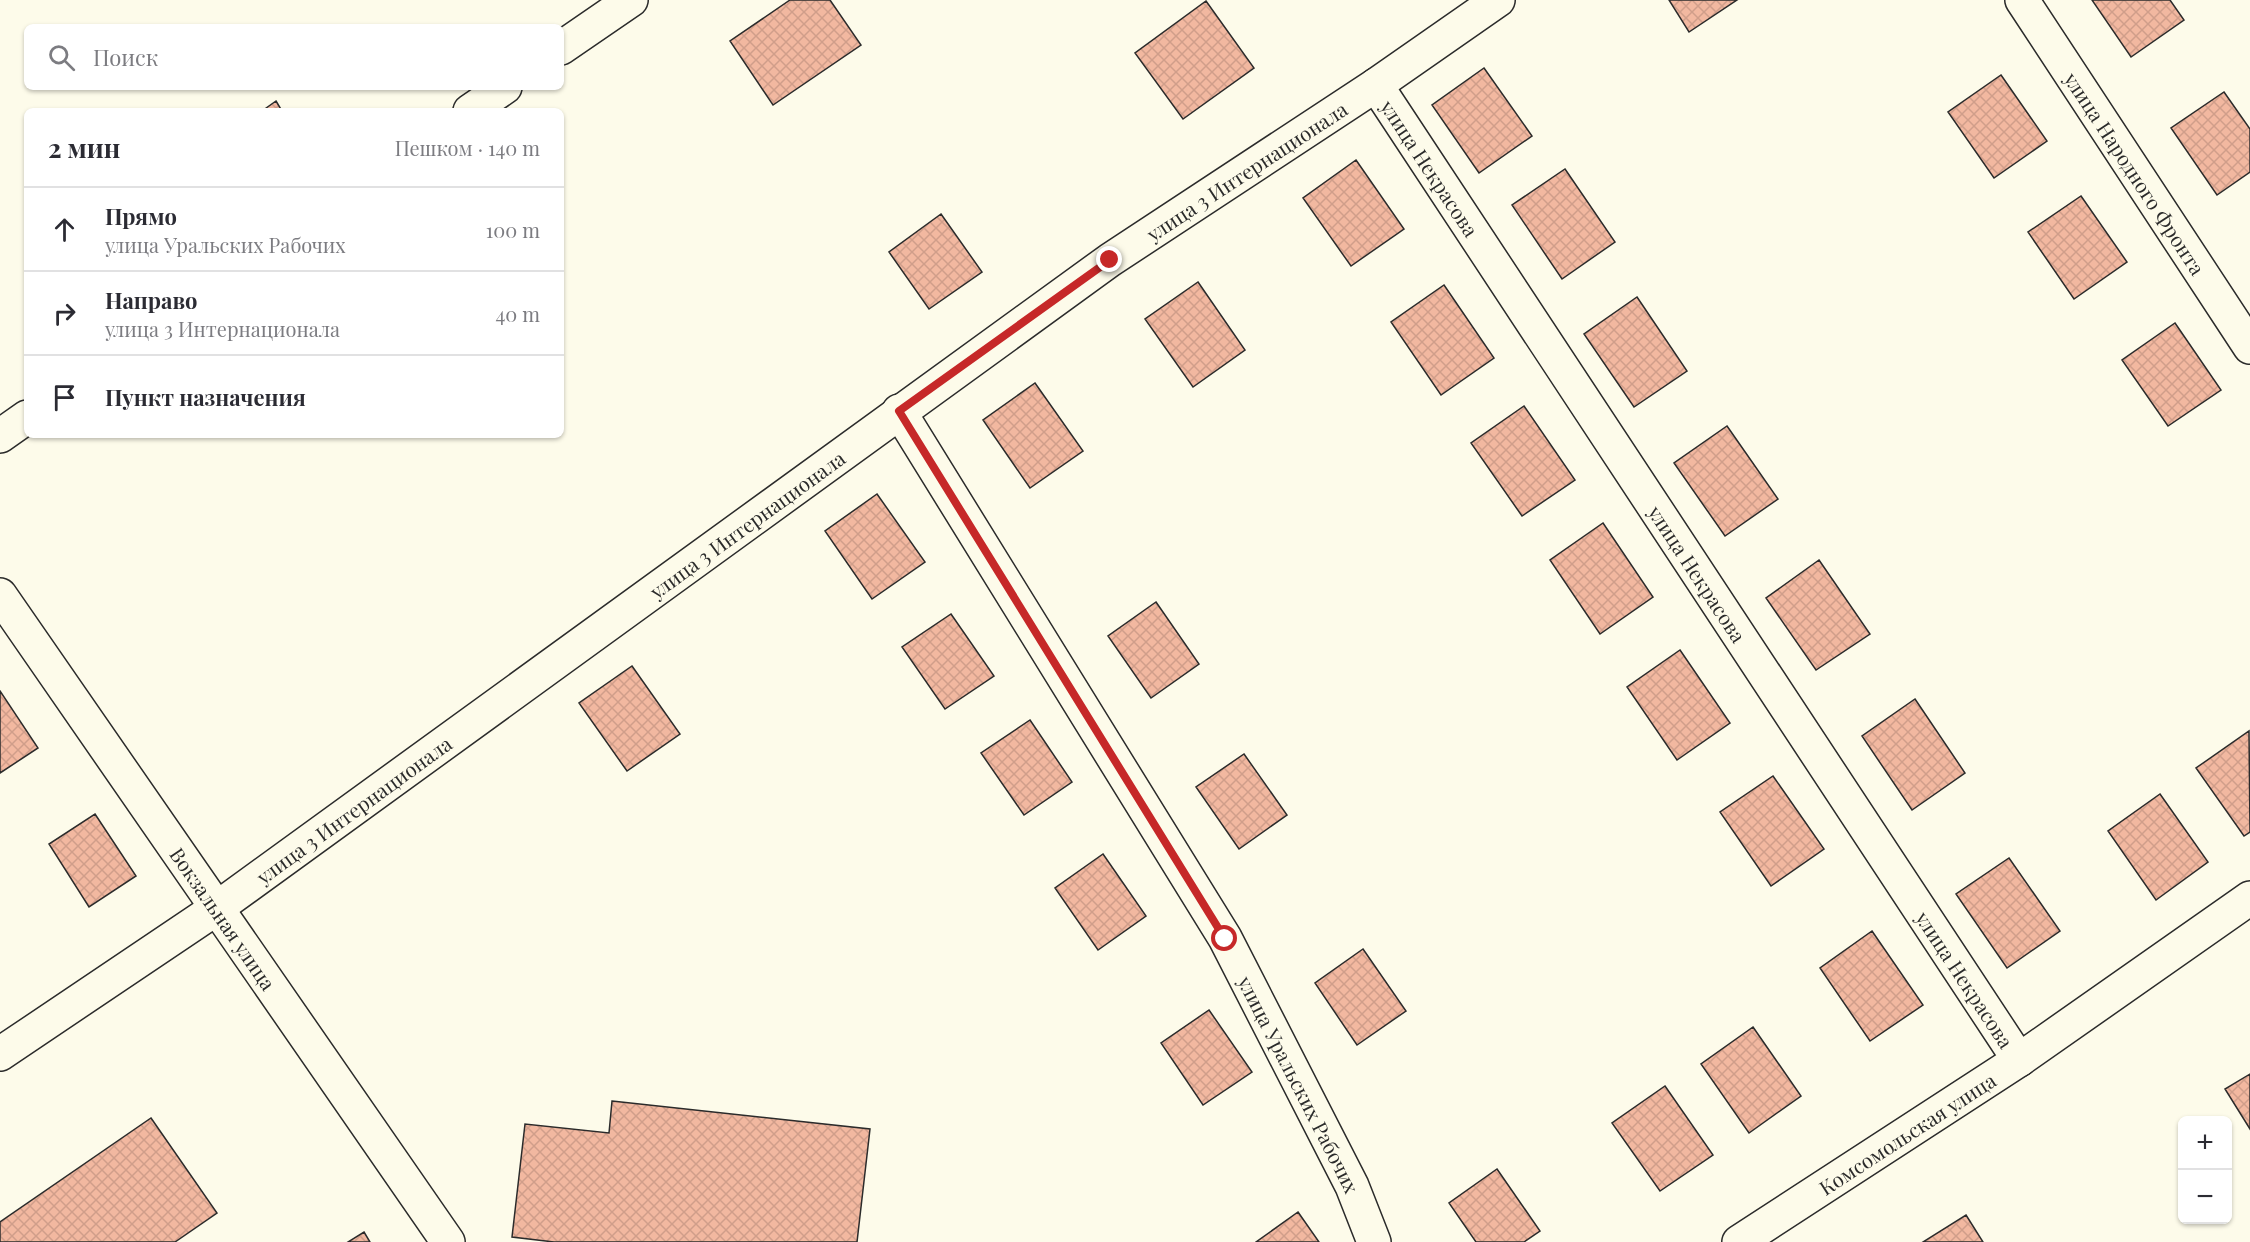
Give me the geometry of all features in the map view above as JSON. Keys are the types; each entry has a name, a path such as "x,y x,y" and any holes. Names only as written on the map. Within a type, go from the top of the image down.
{"street":[{"path":"564,46 631,0"},
{"name":"улица 3 Интернационала","path":"0,1054 217,909 899,411 1110,260 1376,85 1498,0"},
{"name":"улица Народного Фронта","path":"2022,0 2250,347"},
{"name":"улица Некрасова","path":"1376,85 2019,1060"},
{"path":"474,108 501,90"},
{"name":"улица Уральских Рабочих","path":"899,411 1225,939 1352,1186 1374,1242"},
{"path":"0,436 24,419"},
{"name":"Вокзальная улица","path":"0,595 448,1242"},
{"name":"Комсомольская улица","path":"1739,1242 2019,1060 2250,898"}],"building":[{"path":"790,0 830,0 861,45 773,105 730,41"},
{"path":"1669,0 1737,0 1689,32"},
{"path":"2092,0 2170,0 2184,20 2131,57"},
{"path":"1206,1 1254,68 1183,119 1135,53"},
{"path":"1484,68 1532,136 1479,173 1432,105"},
{"path":"2001,75 2047,141 1994,178 1948,112"},
{"path":"2224,92 2250,129 2250,172 2217,195 2171,128"},
{"path":"276,101 280,108 266,108"},
{"path":"1356,160 1404,229 1351,266 1303,198"},
{"path":"1565,169 1615,242 1562,279 1512,205"},
{"path":"2081,196 2127,262 2074,299 2028,232"},
{"path":"941,214 982,272 929,309 889,252"},
{"path":"1198,282 1245,350 1193,387 1145,319"},
{"path":"1444,285 1494,358 1441,395 1391,322"},
{"path":"1637,297 1687,371 1634,407 1584,334"},
{"path":"2175,323 2221,390 2168,426 2122,360"},
{"path":"1035,383 1083,451 1030,488 983,420"},
{"path":"1524,406 1575,480 1522,516 1471,443"},
{"path":"1727,426 1778,499 1725,536 1674,463"},
{"path":"877,494 925,562 872,599 825,531"},
{"path":"1603,523 1653,597 1600,634 1550,560"},
{"path":"1819,560 1870,634 1816,670 1766,598"},
{"path":"1156,602 1199,664 1151,698 1108,636"},
{"path":"951,614 994,676 945,709 902,647"},
{"path":"1680,650 1730,723 1677,760 1627,687"},
{"path":"632,666 680,734 627,771 579,703"},
{"path":"0,691 38,748 0,773"},
{"path":"1915,699 1965,773 1912,810 1862,736"},
{"path":"1030,720 1072,782 1024,815 981,753"},
{"path":"2249,731 2250,832 2244,836 2196,768"},
{"path":"1244,754 1287,815 1239,849 1196,787"},
{"path":"1773,776 1824,849 1771,886 1720,812"},
{"path":"2160,794 2208,862 2156,900 2108,831"},
{"path":"95,814 136,876 89,907 49,844"},
{"path":"1103,854 1146,916 1098,950 1055,888"},
{"path":"2009,858 2060,931 2007,968 1956,894"},
{"path":"1872,931 1923,1005 1870,1041 1820,968"},
{"path":"1363,949 1406,1011 1357,1045 1315,983"},
{"path":"1209,1010 1252,1072 1203,1105 1161,1043"},
{"path":"1753,1027 1801,1096 1749,1133 1701,1064"},
{"path":"2250,1074 2250,1129 2225,1089"},
{"path":"1665,1086 1713,1155 1660,1191 1612,1123"},
{"path":"612,1101 870,1129 857,1242 554,1242 512,1237 525,1124 609,1133"},
{"path":"151,1118 217,1213 175,1242 0,1242 0,1222"},
{"path":"1497,1169 1540,1231 1524,1242 1476,1242 1449,1203"},
{"path":"1298,1212 1319,1242 1256,1242"},
{"path":"1966,1215 1983,1242 1923,1242"},
{"path":"364,1232 370,1242 348,1242"}],"route":[{"path":"1110,260 899,411 1225,939"}]}
